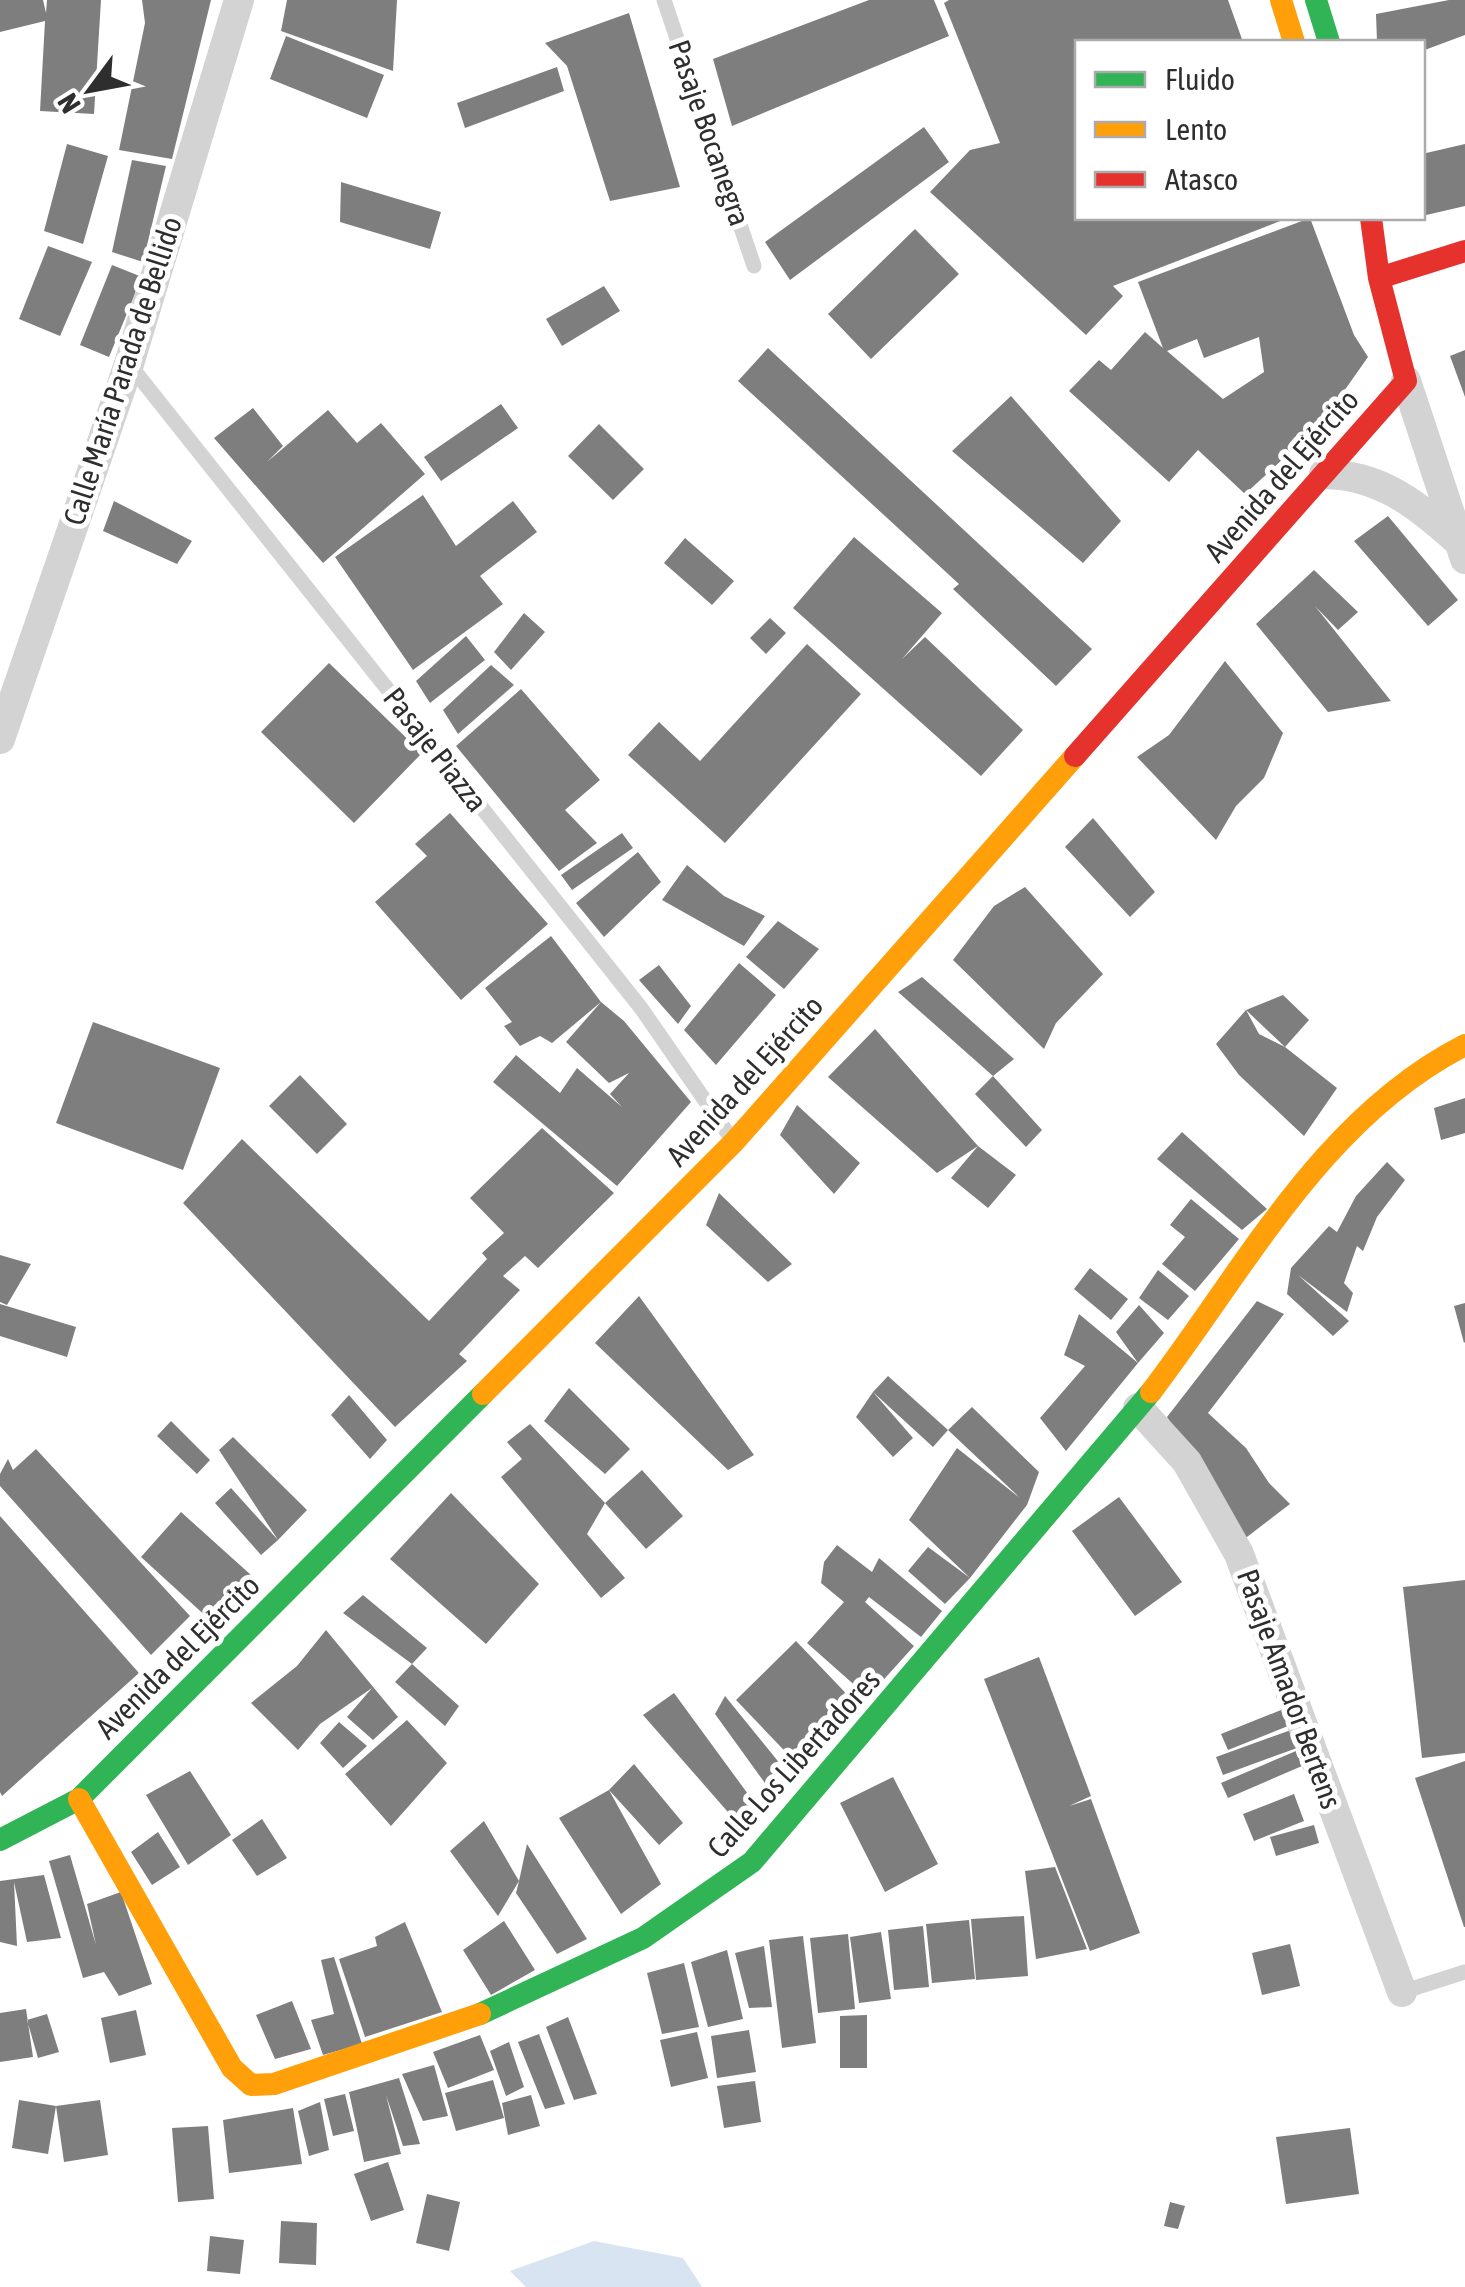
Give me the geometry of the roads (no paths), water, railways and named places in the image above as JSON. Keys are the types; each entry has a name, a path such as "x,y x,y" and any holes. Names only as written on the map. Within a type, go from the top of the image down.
{"main road":[{"path":"1281,0 1293,40"},
{"path":"1316,0 1327,40"},
{"path":"1355,220 1380,278"},
{"path":"1371,220 1380,278 1406,382"},
{"path":"1380,278 1465,252"},
{"name":"Avenida del Ejército","path":"0,1840 40,1824 78,1799 734,1142 1406,382"},
{"name":"Calle Los Libertadores","path":"78,1799 232,2068 251,2085 274,2084 476,2018 529,1996 708,1900 752,1862 1138,1408 1338,1143 1393,1086 1433,1056 1465,1045"}],"street":[{"name":"Calle María Parada de Bellido","path":"0,739 129,364 239,0"},
{"path":"1406,382 1463,551"},
{"path":"1324,474 1352,475 1406,497 1463,551"},
{"name":"Pasaje Amador Bertens","path":"1138,1408 1186,1462 1239,1554 1402,1992"}],"lane":[{"name":"Pasaje Bocanegra","path":"664,0 754,266"},
{"name":"Pasaje Piazza","path":"129,364 641,1008 734,1142"},
{"path":"1402,1992 1465,1972"}],"water":[{"path":"594,2241 683,2258 702,2287 526,2287 510,2271"}]}
